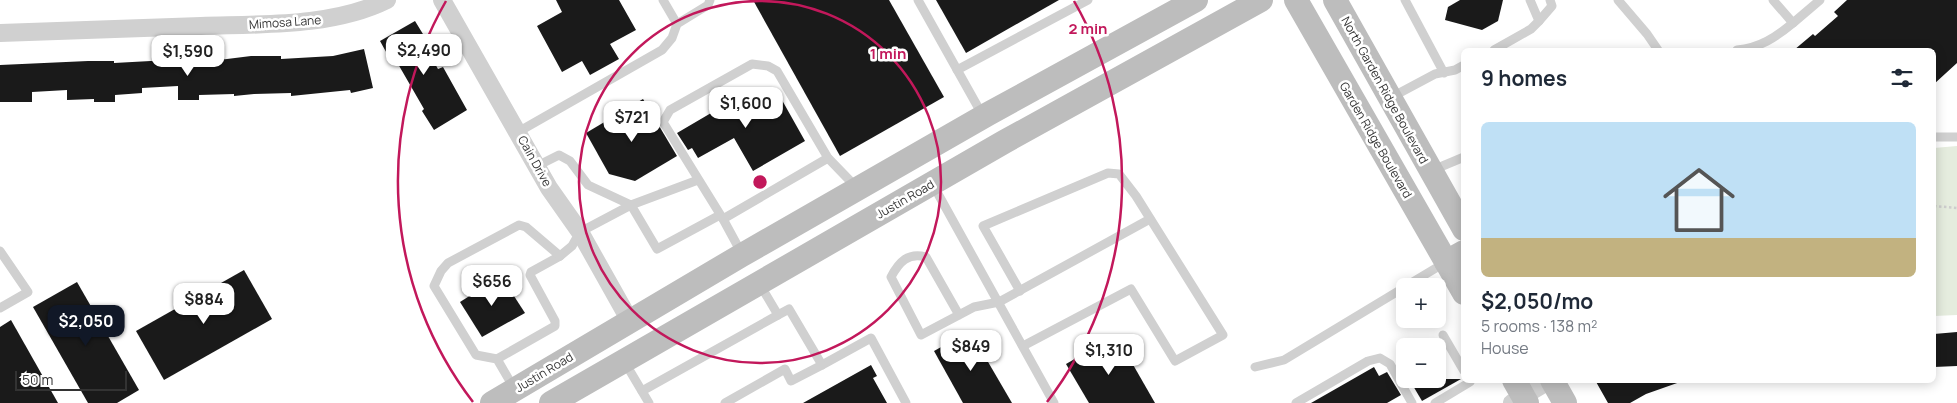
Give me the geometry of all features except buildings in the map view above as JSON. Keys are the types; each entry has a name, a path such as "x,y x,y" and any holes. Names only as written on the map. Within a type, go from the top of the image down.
{"main road":[{"name":"Justin Road","path":"492,403 519,397 630,321 742,255 983,116 1196,0"},
{"name":"Justin Road","path":"551,403 1004,142 1261,0"},
{"name":"Garden Ridge Boulevard","path":"1296,0 1457,272"},
{"name":"North Garden Ridge Boulevard","path":"1335,0 1433,175"},
{"path":"1349,0 1360,45"},
{"path":"983,116 1004,142"},
{"path":"1433,175 1461,224"},
{"path":"742,255 759,283"},
{"path":"1553,383 1565,403"}],"street":[{"name":"Mimosa Lane","path":"0,33 259,24 333,18 361,11 388,0"},
{"name":"Cain Drive","path":"442,0 549,188 580,232 630,321"},
{"path":"1519,396 1545,383"}],"lane":[{"path":"664,0 677,24"},
{"path":"518,132 662,50 672,38 677,24 708,5 710,0"},
{"path":"918,0 983,116"},
{"path":"957,70 1088,0"},
{"path":"1405,0 1444,73"},
{"path":"1530,0 1539,21"},
{"path":"1498,48 1531,29 1552,6 1550,0"},
{"path":"1618,0 1657,48"},
{"path":"1773,0 1794,23"},
{"path":"1749,48 1769,42 1820,0"},
{"path":"742,255 663,122 670,110 752,64 768,66 777,71 828,158 858,189"},
{"path":"1390,98 1435,74 1444,73 1461,66"},
{"path":"1936,137 1957,137"},
{"path":"538,166 559,155 570,161 588,185 631,205 658,249 721,217 828,158"},
{"path":"1433,175 1461,159"},
{"path":"1020,290 983,226 1108,173 1119,174 1136,196 1222,335 1175,361 1131,289 1023,346"},
{"path":"560,256 526,227 519,225 448,263 441,271 434,286 476,355 497,359 555,326 555,320 530,274 560,256 572,246 580,232 631,205 698,180"},
{"path":"932,183 1054,403"},
{"path":"959,315 926,257 919,255 908,257 898,265 892,277 921,334 959,315 974,307 999,302 1150,219"},
{"path":"0,251 28,292 0,308"},
{"path":"1437,278 1457,272"},
{"path":"759,283 778,315"},
{"path":"1256,367 1284,360 1396,293"},
{"path":"642,391 789,308 822,365"},
{"path":"1443,335 1461,366"},
{"path":"725,403 785,369 791,381 871,338 906,403"},
{"path":"1296,403 1368,361 1380,358 1390,364 1412,403"},
{"path":"497,359 519,397"},
{"path":"624,361 649,403"},
{"path":"1435,403 1468,383"}],"path":[{"path":"1936,206 1957,208"}],"shaded area":[{"path":"1957,146 1957,315 1936,316 1936,148"}]}
